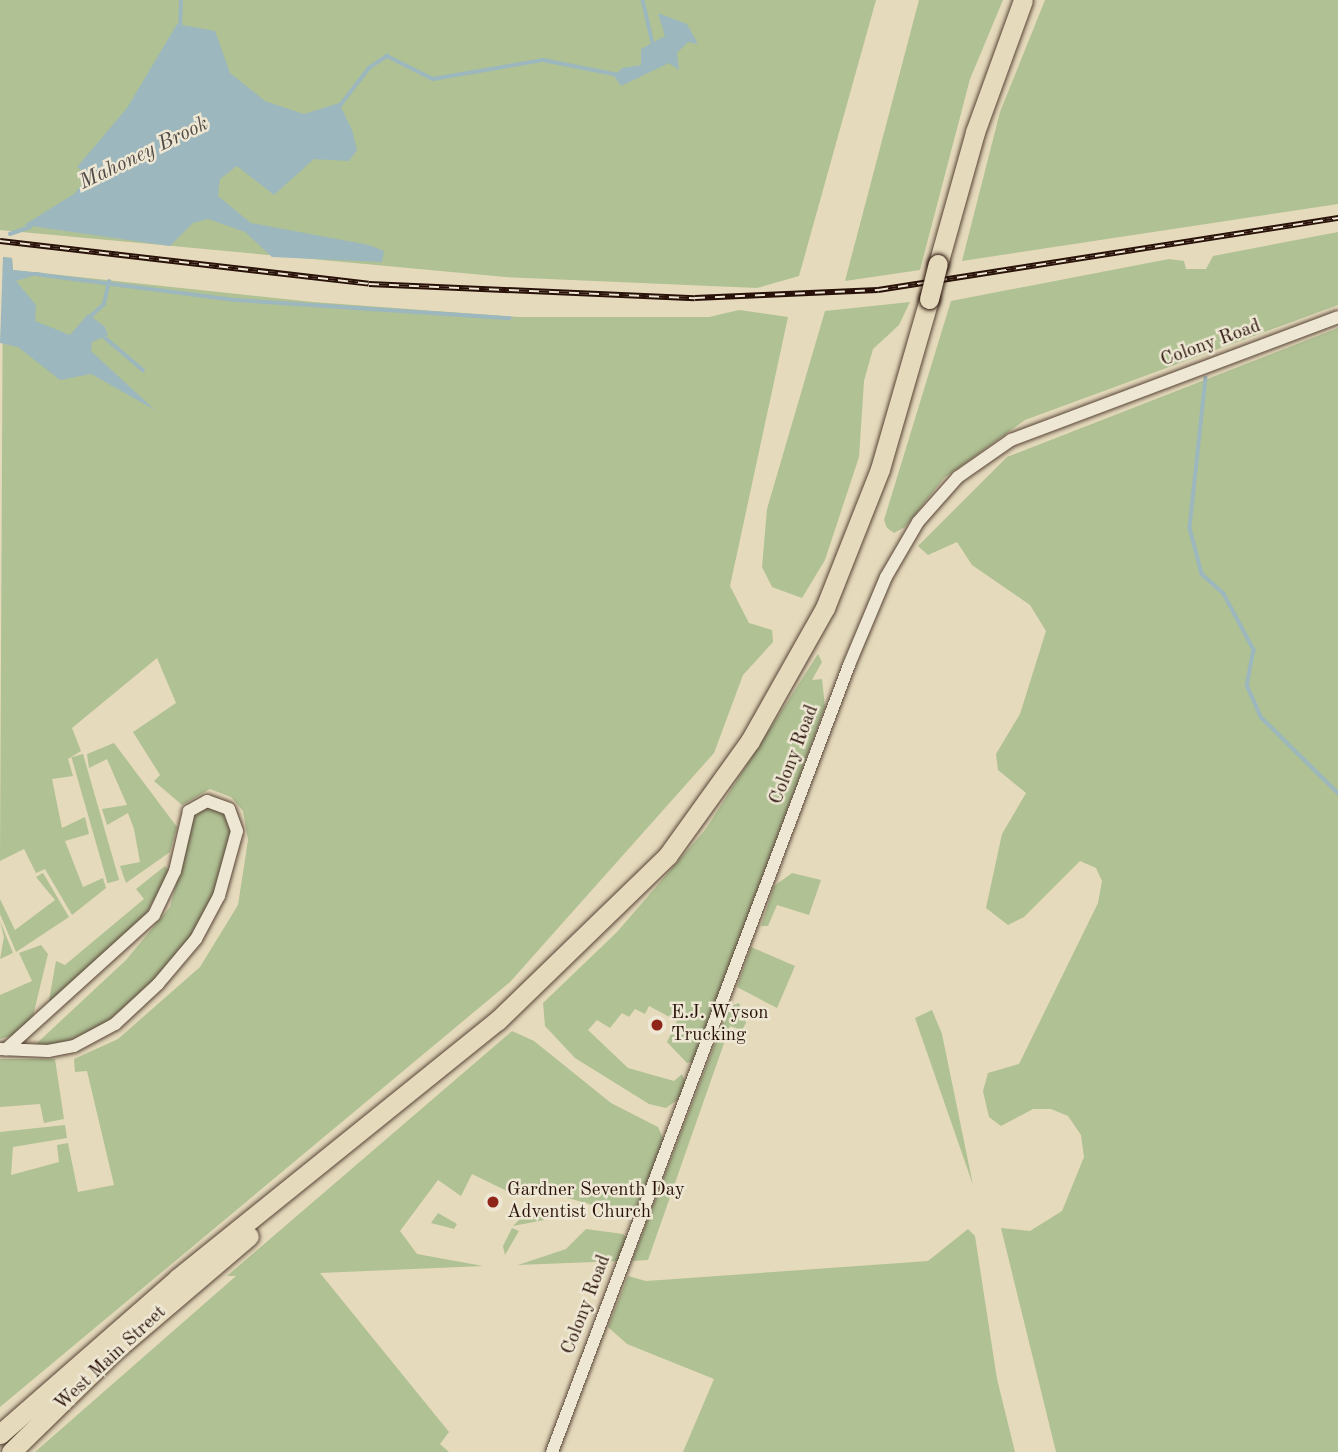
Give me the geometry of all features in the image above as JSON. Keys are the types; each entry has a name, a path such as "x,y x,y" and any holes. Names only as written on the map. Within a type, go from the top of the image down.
{"highway":[{"path":"452,1058 629,898 698,818 750,741 848,560 929,299 975,132 1023,0"},
{"name":"West Main Street","path":"11,1452 212,1268 452,1058"},
{"name":"West Main Street","path":"0,1434 178,1278 452,1058"}],"street":[{"name":"Colony Road","path":"552,1452 846,674 912,530 958,477 1012,440 1338,317"},
{"path":"212,801 229,809 237,831 226,876 206,923 172,970 115,1024 87,1041 61,1050 3,1049 154,915 175,871 192,807 212,801"}],"green space":[{"path":"0,0 876,0 799,276 757,288 505,277 0,230"},
{"path":"919,0 1003,0 970,79 920,270 845,281"},
{"path":"1045,0 1338,0 1338,204 962,261 1000,112"},
{"path":"1338,232 1338,305 1025,420 944,478 905,527 894,533 887,528 884,520 951,301 1169,259 1184,261 1186,269 1206,269 1213,256"},
{"path":"3,257 12,258 13,270 313,302 518,317 709,317 739,310 788,317 730,586 749,623 772,630 773,642 743,675 714,753 510,982 0,1407 0,1132 65,1125 67,1138 13,1147 11,1175 59,1162 57,1145 68,1143 78,1192 114,1185 87,1071 75,1072 74,1059 118,1039 200,967 238,905 248,840 243,811 231,797 210,789 182,805 154,781 160,775 133,732 176,703 157,658 72,728 81,751 68,759 73,776 52,779 62,828 85,817 89,834 65,841 83,887 103,878 106,888 72,915 45,869 36,873 24,849 0,861"},
{"path":"910,302 899,325 873,349 864,381 859,457 825,560 802,598 772,587 762,567 767,509 825,311"},
{"path":"1338,328 1338,1452 1056,1452 1001,1228 1030,1231 1062,1211 1084,1157 1081,1135 1068,1116 1051,1109 1033,1109 1001,1126 989,1117 983,1091 988,1073 1019,1064 1098,903 1102,881 1096,868 1080,861 1024,917 1008,925 986,908 1002,834 1026,793 998,770 996,754 1020,714 1046,631 1030,605 972,565 957,542 928,555 918,546 1007,457"},
{"path":"818,654 822,662 812,680 822,679 825,707 696,1061 687,1063 667,1042 677,1021 649,1006 645,1014 635,1009 629,1017 622,1013 610,1028 597,1020 588,1030 628,1068 674,1081 682,1074 687,1086 681,1097 666,1108 649,1104 575,1058 545,1026 543,1003 617,932 705,830"},
{"path":"114,743 177,827 170,852 126,883 120,866 140,862 134,829 128,813 107,825 102,809 127,805 107,759 89,768 87,754"},
{"path":"83,754 119,880 108,883 71,757"},
{"path":"208,806 226,816 231,832 207,916 158,979 104,1024 63,1043 35,1045 126,960 170,907 194,817"},
{"path":"165,866 170,872 144,917 48,1006 56,961 65,965 144,899 136,889"},
{"path":"43,873 69,917 16,952 0,914 0,899 15,930 55,900 36,877"},
{"path":"792,873 821,880 809,915 777,905 768,926 761,926 774,886"},
{"path":"0,921 13,953 0,959 4,937"},
{"path":"41,945 48,954 33,1016 15,1035 0,1039 0,995 32,981 19,953"},
{"path":"751,947 795,966 777,1008 737,987"},
{"path":"739,1003 746,1023 742,1030 730,1026 648,1260 632,1261 729,1007"},
{"path":"932,1010 942,1034 973,1185 915,1018"},
{"path":"512,1031 534,1041 611,1103 658,1127 664,1140 636,1217 521,1185 515,1195 472,1174 461,1196 438,1180 400,1231 417,1254 483,1266 320,1273 449,1432 440,1444 449,1452 35,1452 236,1276 227,1276"},
{"path":"0,1059 55,1059 64,1119 44,1123 40,1104 0,1107"},
{"path":"438,1213 457,1224 454,1229 431,1223"},
{"path":"525,1214 538,1214 544,1220 513,1226"},
{"path":"512,1228 519,1231 505,1255 503,1246"},
{"path":"586,1229 623,1234 627,1239 619,1261 518,1265 566,1249"},
{"path":"968,1229 975,1236 997,1379 1015,1452 683,1452 714,1379 627,1344 608,1327 628,1276 646,1281 928,1261"}],"water":[{"path":"658,13 687,24 698,44 688,42 677,53 679,70 669,63 621,86 614,76 622,68 641,65 641,49 665,36"},
{"path":"177,24 215,31 230,73 265,101 304,114 339,103 352,130 357,150 349,161 314,159 274,195 237,166 220,179 218,196 251,223 369,245 384,251 382,262 272,257 245,232 208,219 193,223 170,246 24,225 74,194 89,176 77,167 127,108"},
{"path":"3,257 12,258 13,270 43,273 16,281 36,305 35,321 70,335 88,314 105,327 108,335 92,342 91,351 155,410 91,374 60,380 18,347 0,343"}],"waterway":[{"path":"180,29 181,0"},
{"name":"Mahoney Brook","path":"643,0 654,48"},
{"name":"Mahoney Brook","path":"338,108 369,68 387,56 433,79 543,60 619,75"},
{"name":"Mahoney Brook","path":"10,234 30,227"},
{"path":"35,274 236,300 509,318"},
{"path":"90,317 104,304 109,282"},
{"path":"102,335 143,370"},
{"path":"1206,378 1190,528 1202,574 1224,594 1254,650 1247,685 1261,717 1338,793"}],"railway":[{"path":"0,241 369,284 695,298 878,290 1338,218"}],"place":[{"name":"E.J. Wyson Trucking","path":"657,1025"},
{"name":"Gardner Seventh Day Adventist Church","path":"493,1202"}]}
